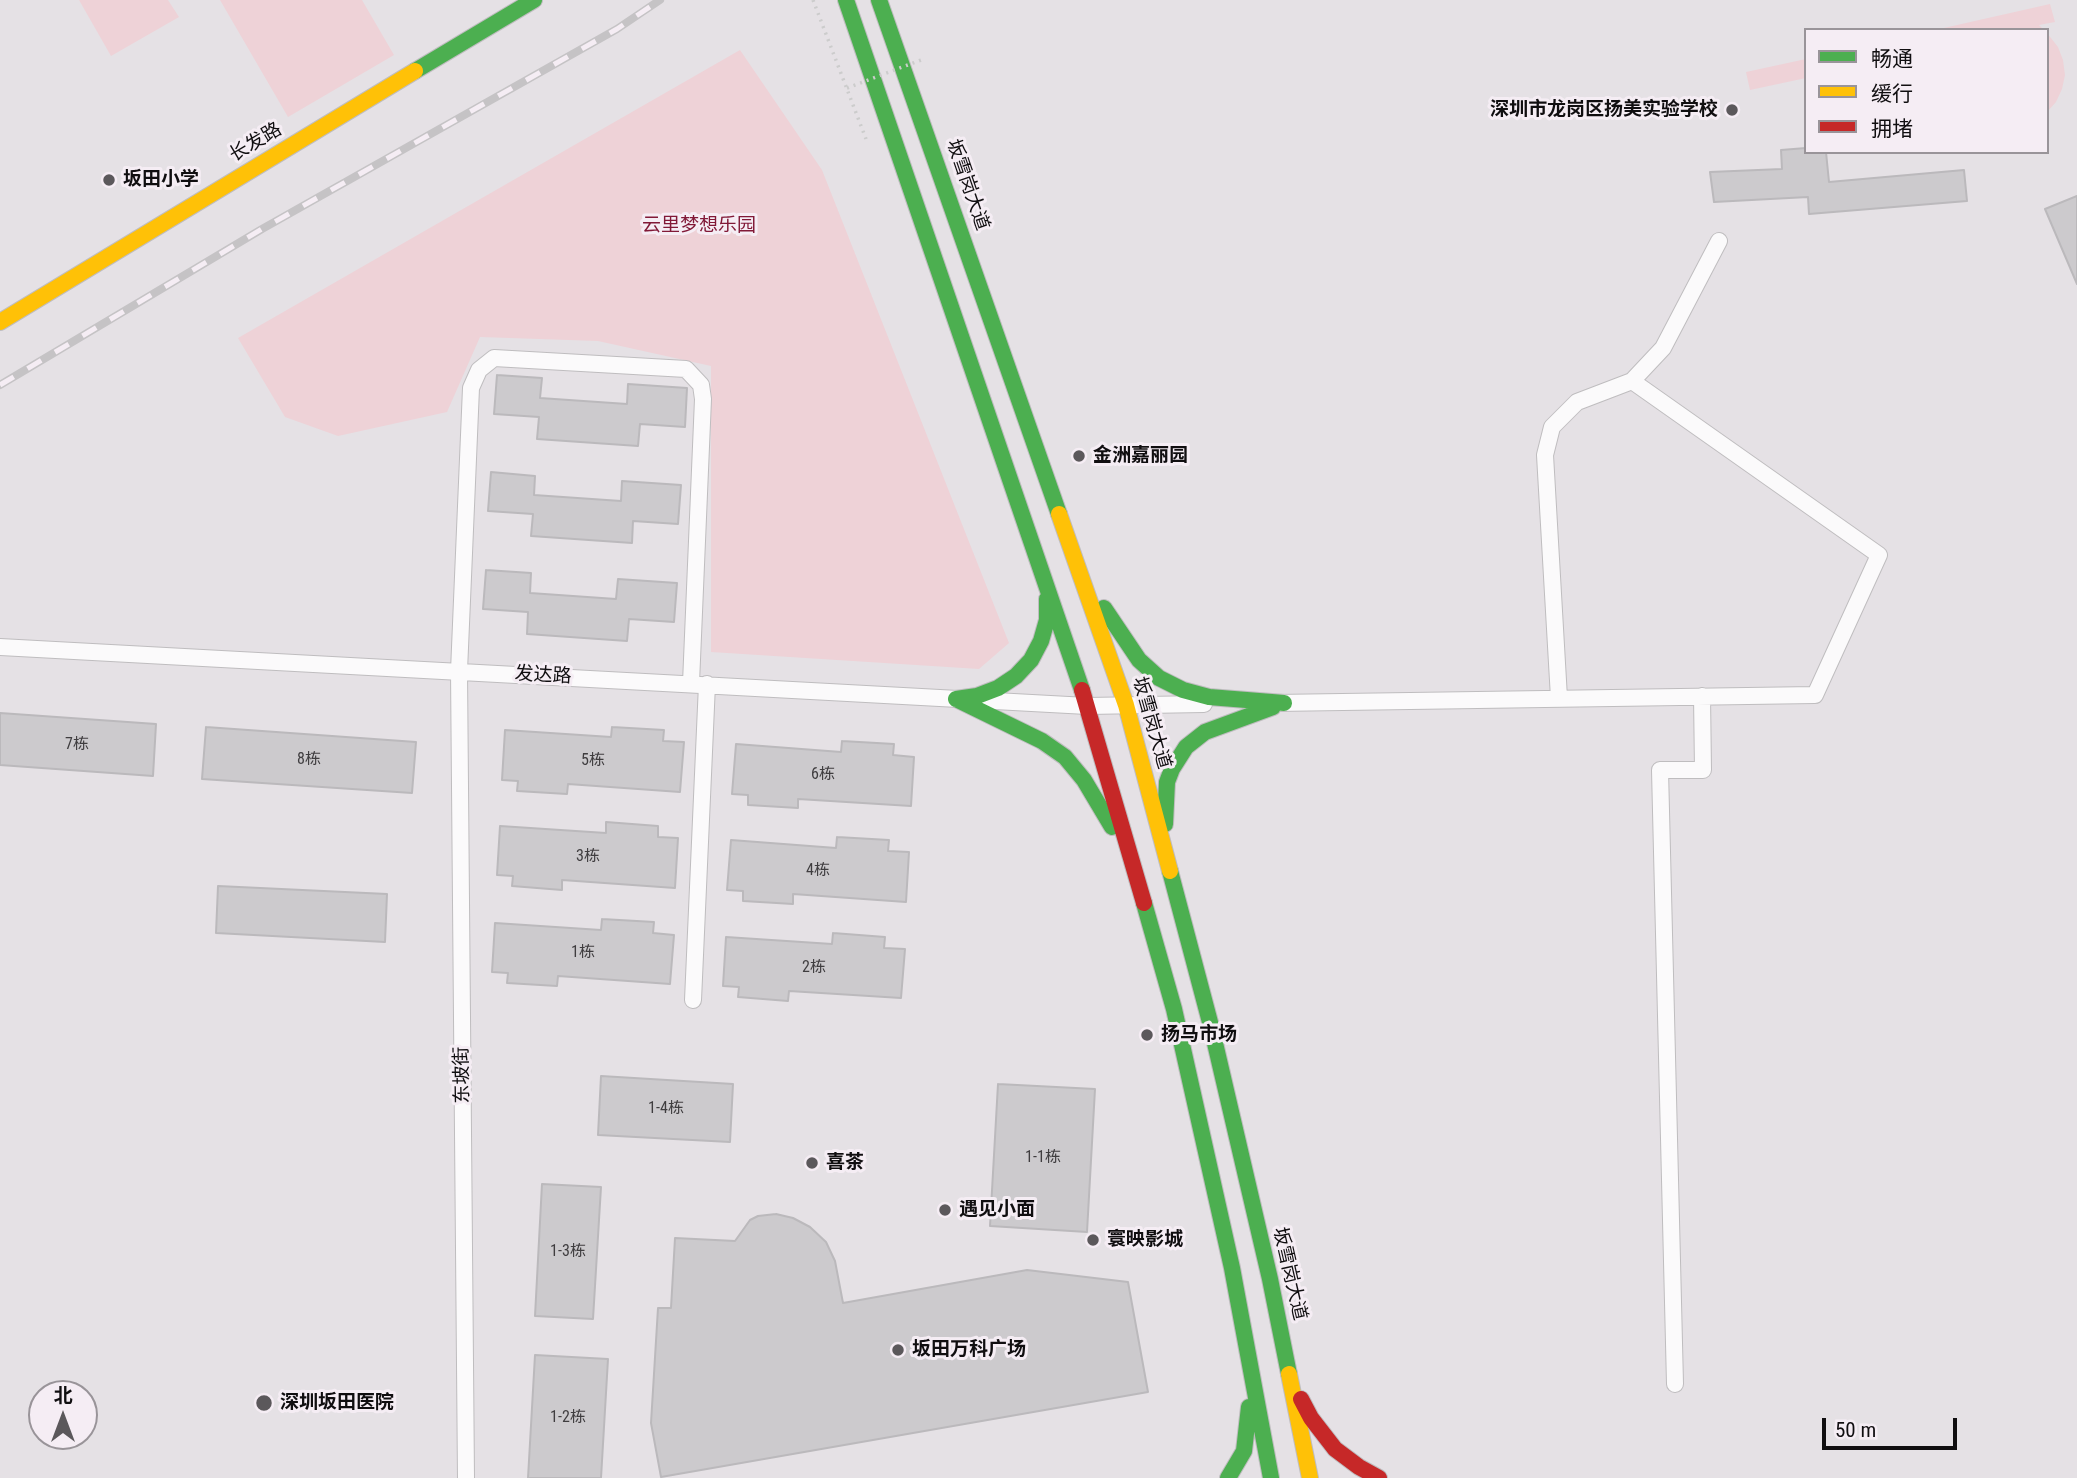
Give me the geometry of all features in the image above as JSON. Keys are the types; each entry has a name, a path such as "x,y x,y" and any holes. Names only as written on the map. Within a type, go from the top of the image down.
{"main road":[{"name":"长发路","path":"0,322 534,0"},
{"path":"846,0 1087,706 1174,1009 1232,1268 1271,1478"},
{"name":"坂雪岗大道","path":"879,0 1126,705 1211,1026 1291,1379 1310,1478"},
{"path":"1079,570 1139,660 1159,678 1183,690 1209,697 1284,703"},
{"path":"956,699 978,696 998,688 1016,676 1031,660 1041,641 1047,620 1043,577"},
{"path":"956,699 1042,741 1065,757 1084,779 1130,858"},
{"path":"1164,851 1167,782 1186,747 1205,732 1284,703"},
{"path":"1228,1478 1244,1451 1249,1418 1247,1350"},
{"path":"1291,1379 1311,1418 1335,1449 1379,1478"}],"street":[{"path":"1559,698 1545,455 1552,427 1577,402 1632,381 1663,348 1718,241"},
{"name":"东坡街","path":"466,1478 459,671 471,388 479,370 494,358 686,369 701,385 703,399 693,1000"},
{"name":"发达路","path":"0,647 1087,706 1815,695 1879,555 1632,381"},
{"path":"1675,1384 1660,770 1703,770 1702,696"}],"path":[{"path":"813,0 866,139"},
{"path":"847,88 921,60"}],"green space":[{"path":"79,0 168,0 179,17 111,56"},
{"path":"220,0 362,0 394,55 288,117"},
{"path":"2050,4 2055,22 2039,25 2042,28 1944,28"},
{"path":"2049,36 2058,47 2065,75 2056,102 2049,110"},
{"name":"云里梦想乐园","path":"740,50 822,170 1009,643 979,669 711,652 711,366 598,341 480,337 447,412 338,436 285,417 238,338"},
{"path":"1804,59 1804,78 1750,90 1746,72"}],"building":[{"path":"1804,148 1804,154 1826,154 1829,182 1964,170 1967,201 1809,214 1808,197 1714,202 1710,172 1782,169 1781,150"},
{"path":"2077,196 2077,284 2045,209"},
{"path":"497,375 542,378 540,398 627,404 628,384 687,388 685,427 640,424 638,446 537,439 539,417 494,414"},
{"path":"491,472 535,476 534,495 621,501 622,481 681,485 678,524 633,521 632,543 531,536 533,514 488,511"},
{"path":"486,570 531,573 530,593 616,599 618,579 677,583 674,622 629,619 627,641 527,634 528,612 483,609"},
{"path":"0,713 156,724 153,776 0,765"},
{"path":"206,727 416,742 412,793 202,779"},
{"path":"612,727 664,730 663,741 684,742 680,792 568,784 567,794 517,791 518,781 502,780 505,730 611,737"},
{"path":"842,741 894,744 893,755 914,757 911,806 798,799 798,808 748,805 748,795 732,794 736,744 841,752"},
{"path":"606,822 658,826 658,837 678,838 675,888 562,880 562,890 512,886 513,876 497,875 500,826 606,833"},
{"path":"837,837 889,840 888,851 909,852 906,902 793,894 793,904 743,901 743,891 727,890 731,840 836,848"},
{"path":"218,886 387,894 385,942 216,933"},
{"path":"602,919 654,922 653,933 674,935 670,984 558,976 557,986 507,983 508,973 492,972 495,923 601,930"},
{"path":"833,933 885,937 884,948 905,949 901,998 789,991 788,1001 738,997 739,987 723,986 726,937 832,944"},
{"path":"601,1076 733,1084 730,1142 598,1135"},
{"path":"998,1084 1095,1089 1087,1232 990,1226"},
{"path":"542,1184 601,1187 593,1319 535,1316"},
{"name":"坂田万科广场","path":"776,1214 793,1218 810,1227 826,1242 835,1261 843,1303 1027,1270 1128,1282 1148,1392 661,1477 651,1423 658,1308 671,1308 675,1238 735,1241 750,1220"},
{"path":"535,1355 608,1359 601,1478 528,1478"}],"railway":[{"path":"0,385 262,229 617,29 660,0"}],"traffic: fast":[{"path":"415,71 534,0"},
{"path":"846,0 1082,690"},
{"path":"879,0 1059,514"},
{"path":"956,699 977,696 998,688 1016,676 1031,660 1041,641 1047,620 1047,599"},
{"path":"1104,608 1139,660 1159,678 1183,690 1209,697 1284,703"},
{"path":"956,699 1042,741 1065,757 1084,780 1112,827"},
{"path":"1165,824 1167,782 1186,747 1205,732 1273,707"},
{"path":"1170,871 1211,1026 1270,1279 1289,1374"},
{"path":"1144,903 1174,1009 1232,1268 1271,1478"},
{"path":"1228,1478 1244,1451 1249,1407"}],"traffic: slow":[{"path":"0,322 415,71"},
{"path":"1059,514 1126,705 1170,871"},
{"path":"1289,1374 1310,1478"}],"traffic: jam":[{"path":"1082,690 1144,903"},
{"path":"1301,1399 1311,1418 1335,1449 1379,1478"}],"place":[{"name":"深圳市龙岗区扬美实验学校","path":"1732,110"},
{"name":"坂田小学","path":"109,180"},
{"name":"金洲嘉丽园","path":"1079,456"},
{"name":"扬马市场","path":"1147,1035"},
{"name":"喜茶","path":"812,1163"},
{"name":"遇见小面","path":"945,1210"},
{"name":"寰映影城","path":"1093,1240"},
{"name":"坂田万科广场","path":"898,1350"},
{"name":"深圳坂田医院","path":"264,1403"}]}
